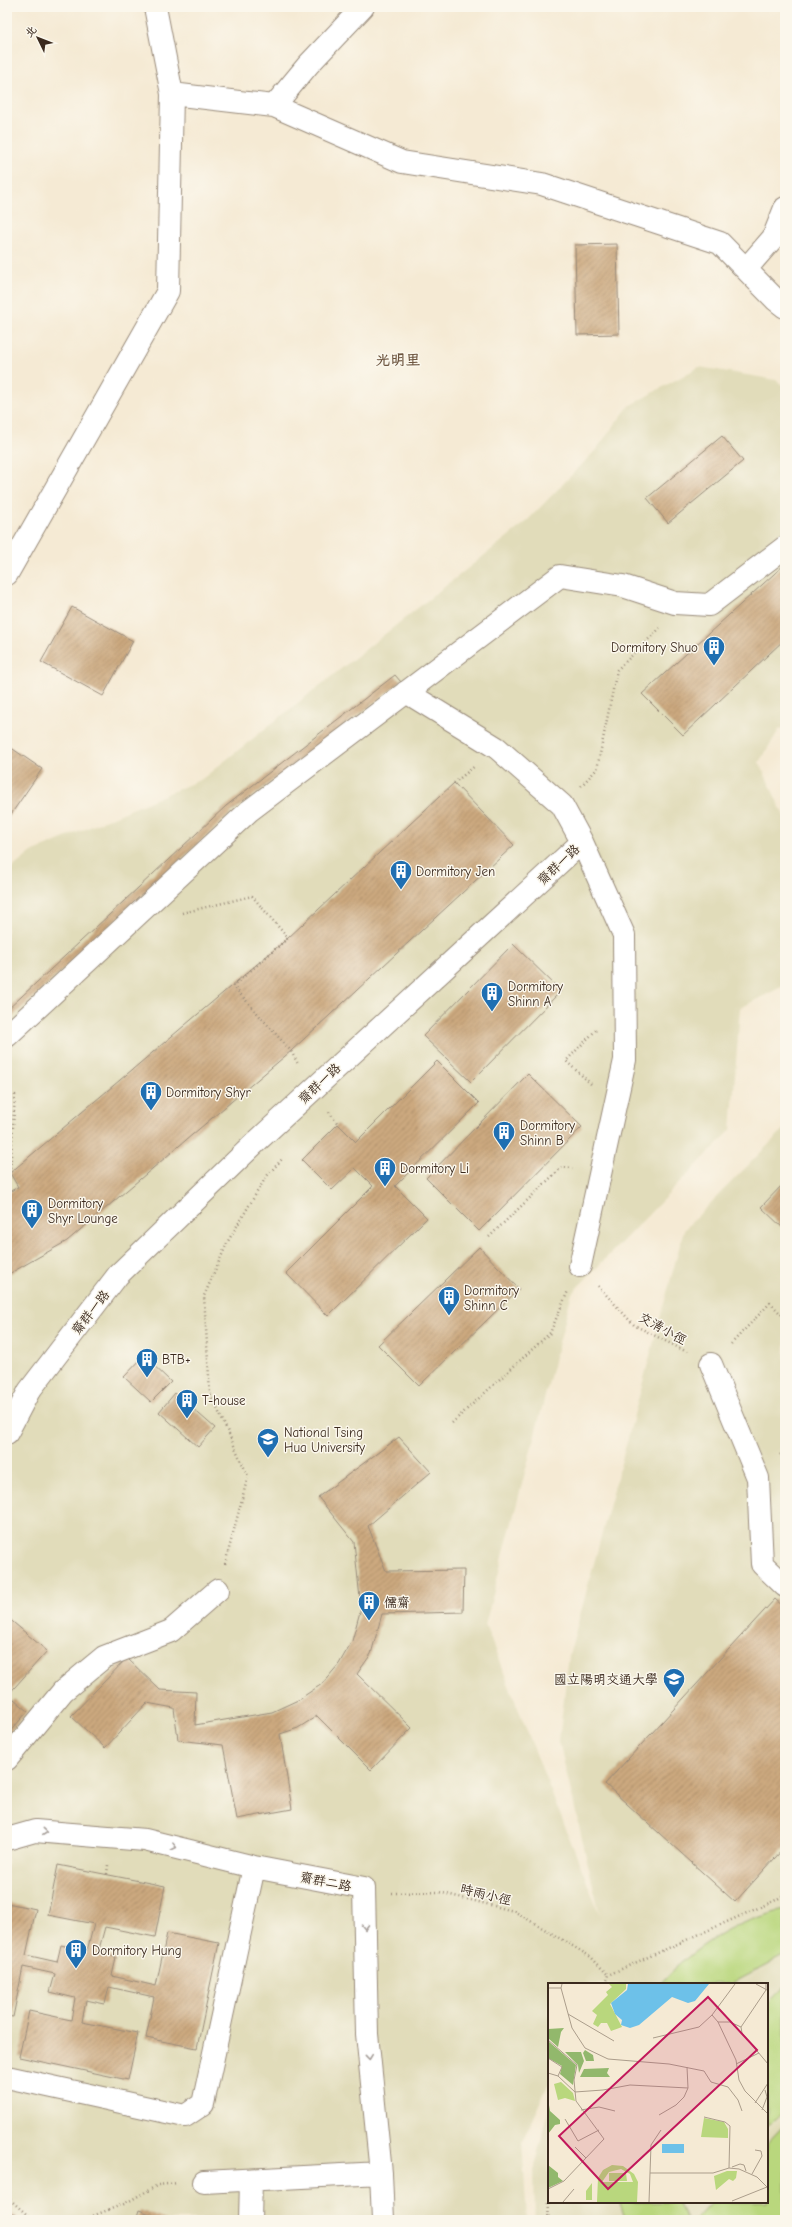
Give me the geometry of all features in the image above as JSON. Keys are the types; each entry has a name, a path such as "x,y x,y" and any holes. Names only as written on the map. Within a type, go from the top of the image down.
{"street":[{"path":"7,574 168,291 172,94 155,7"},
{"path":"274,106 308,65 363,7"},
{"path":"172,94 274,106 402,162 542,184 720,243 785,307"},
{"path":"746,269 773,238 785,208"},
{"path":"7,1036 249,811 560,576 623,586 675,603 709,605 739,584 785,547"},
{"name":"齋群一路","path":"7,1433 28,1391 118,1275 255,1143 582,842 562,805 497,748 406,692"},
{"path":"580,1266 599,1172 625,1060 624,935 582,842"},
{"path":"711,1364 758,1478 762,1564 785,1586"},
{"path":"7,1759 63,1691 104,1657 171,1631 218,1590"},
{"name":"齋群二路","path":"7,1839 35,1831 145,1840 254,1867 364,1888 367,2034 381,2173 383,2220"},
{"path":"7,2077 185,2116 203,2104 254,1867"},
{"path":"204,2182 381,2173"},
{"path":"250,2220 251,2180"}],"path":[{"path":"562,805 597,769 617,670 685,604"},
{"path":"176,914 252,896 288,938 233,986 291,1051"},
{"path":"614,1104 566,1061 604,1022 624,1022"},
{"path":"7,1096 15,1095 10,1174"},
{"path":"322,1115 328,1109"},
{"path":"218,1590 248,1476 210,1393 204,1296 228,1241 266,1177 286,1154"},
{"path":"489,1237 562,1167 599,1172"},
{"path":"452,1423 550,1333 580,1266"},
{"name":"交清小徑","path":"580,1266 634,1325 711,1364"},
{"path":"711,1364 770,1303 785,1318"},
{"name":"時雨小徑","path":"364,1888 392,1893 439,1892 514,1910 591,1958 608,1975"},
{"path":"605,1983 608,1975 776,1900 785,1894"},
{"path":"82,2220 124,2204 158,2184 204,2182"},
{"path":"7,2197 32,2220"},
{"path":"548,2220 549,2203"}],"shaded area":[{"name":"National Tsing Hua University","path":"699,367 776,380 785,387 785,726 779,730 759,762 785,818 785,985 740,1008 731,1130 572,1293 485,1625 600,1915 559,1741 569,1656 684,1230 785,1128 785,2220 535,2220 534,2166 548,2115 548,2203 768,2203 768,1983 548,1983 548,2085 522,2141 527,2220 7,2220 7,872 32,852 202,779 525,523 595,451 629,406"}],"green space":[{"path":"785,1910 785,1955 732,1983 661,1983 687,1958 716,1937 749,1921"},
{"path":"785,1986 785,2109 768,2126 768,2003"},
{"path":"785,2124 785,2220 694,2220 710,2203 768,2203 768,2142"},
{"path":"619,2203 678,2203 687,2220 626,2220"}],"building":[{"path":"617,244 619,334 577,335 575,245"},
{"path":"722,436 743,461 668,523 647,498"},
{"name":"Dormitory Shuo","path":"785,564 785,639 683,735 642,694"},
{"path":"72,607 133,641 103,696 41,662"},
{"path":"395,675 401,682 231,813 7,1022 7,1010 226,806"},
{"path":"7,745 42,769 7,820"},
{"path":"454,783 514,845 291,1051 67,1241 7,1275 7,1193 18,1187 10,1173 288,938"},
{"name":"Dormitory Shinn A","path":"513,944 561,991 471,1082 423,1036"},
{"name":"Dormitory Li","path":"437,1061 479,1103 395,1186 427,1218 328,1316 286,1273 373,1186 355,1168 332,1190 302,1160 338,1124 356,1142"},
{"name":"Dormitory Shinn B","path":"528,1074 582,1127 479,1231 426,1178"},
{"path":"785,1182 785,1230 761,1207"},
{"name":"Dormitory Shinn C","path":"479,1247 519,1289 419,1386 378,1345"},
{"name":"BTB+","path":"144,1356 171,1382 151,1402 124,1377"},
{"name":"T-house","path":"175,1393 215,1428 198,1447 159,1412"},
{"name":"儒齋","path":"399,1437 431,1472 368,1526 386,1571 464,1570 463,1612 382,1614 371,1654 357,1674 412,1728 371,1770 317,1716 298,1728 280,1734 292,1809 237,1819 223,1745 178,1740 174,1708 147,1703 105,1748 71,1716 127,1658 160,1690 196,1692 195,1725 272,1712 298,1700 322,1684 339,1664 352,1641 361,1608 354,1542 318,1497"},
{"path":"775,1599 785,1608 785,1847 735,1902 605,1784"},
{"path":"7,1617 47,1651 7,1696"},
{"path":"14,1699 28,1711 7,1735 7,1707"},
{"name":"Dormitory Hung","path":"58,1865 165,1886 155,1937 105,1927 98,1953 116,1957 112,1976 156,1986 167,1933 219,1943 197,2048 146,2038 154,1997 109,1987 105,2004 86,2000 82,2022 138,2033 128,2080 19,2057 29,2011 71,2020 75,1998 50,1992 55,1974 23,1967 13,2017 7,2016 7,1903 36,1909 26,1955 57,1962 61,1945 87,1951 94,1924 48,1915"},
{"path":"139,2210 167,2220 136,2220"},
{"path":"7,2213 15,2215 19,2220 7,2220"}],"place":[{"name":"Dormitory Shuo","path":"714,666"},
{"name":"Dormitory Jen","path":"401,890"},
{"name":"Dormitory Shinn A","path":"492,1012"},
{"name":"Dormitory Shyr","path":"151,1112"},
{"name":"Dormitory Shinn B","path":"504,1152"},
{"name":"Dormitory Li","path":"385,1188"},
{"name":"Dormitory Shyr Lounge","path":"32,1230"},
{"name":"Dormitory Shinn C","path":"449,1316"},
{"name":"BTB+","path":"147,1378"},
{"name":"T-house","path":"187,1420"},
{"name":"National Tsing Hua University","path":"268,1458"},
{"name":"儒齋","path":"369,1622"},
{"name":"國立陽明交通大學","path":"674,1698"},
{"name":"Dormitory Hung","path":"76,1970"}],"district":[{"name":"光明里","path":"398,360"}]}
